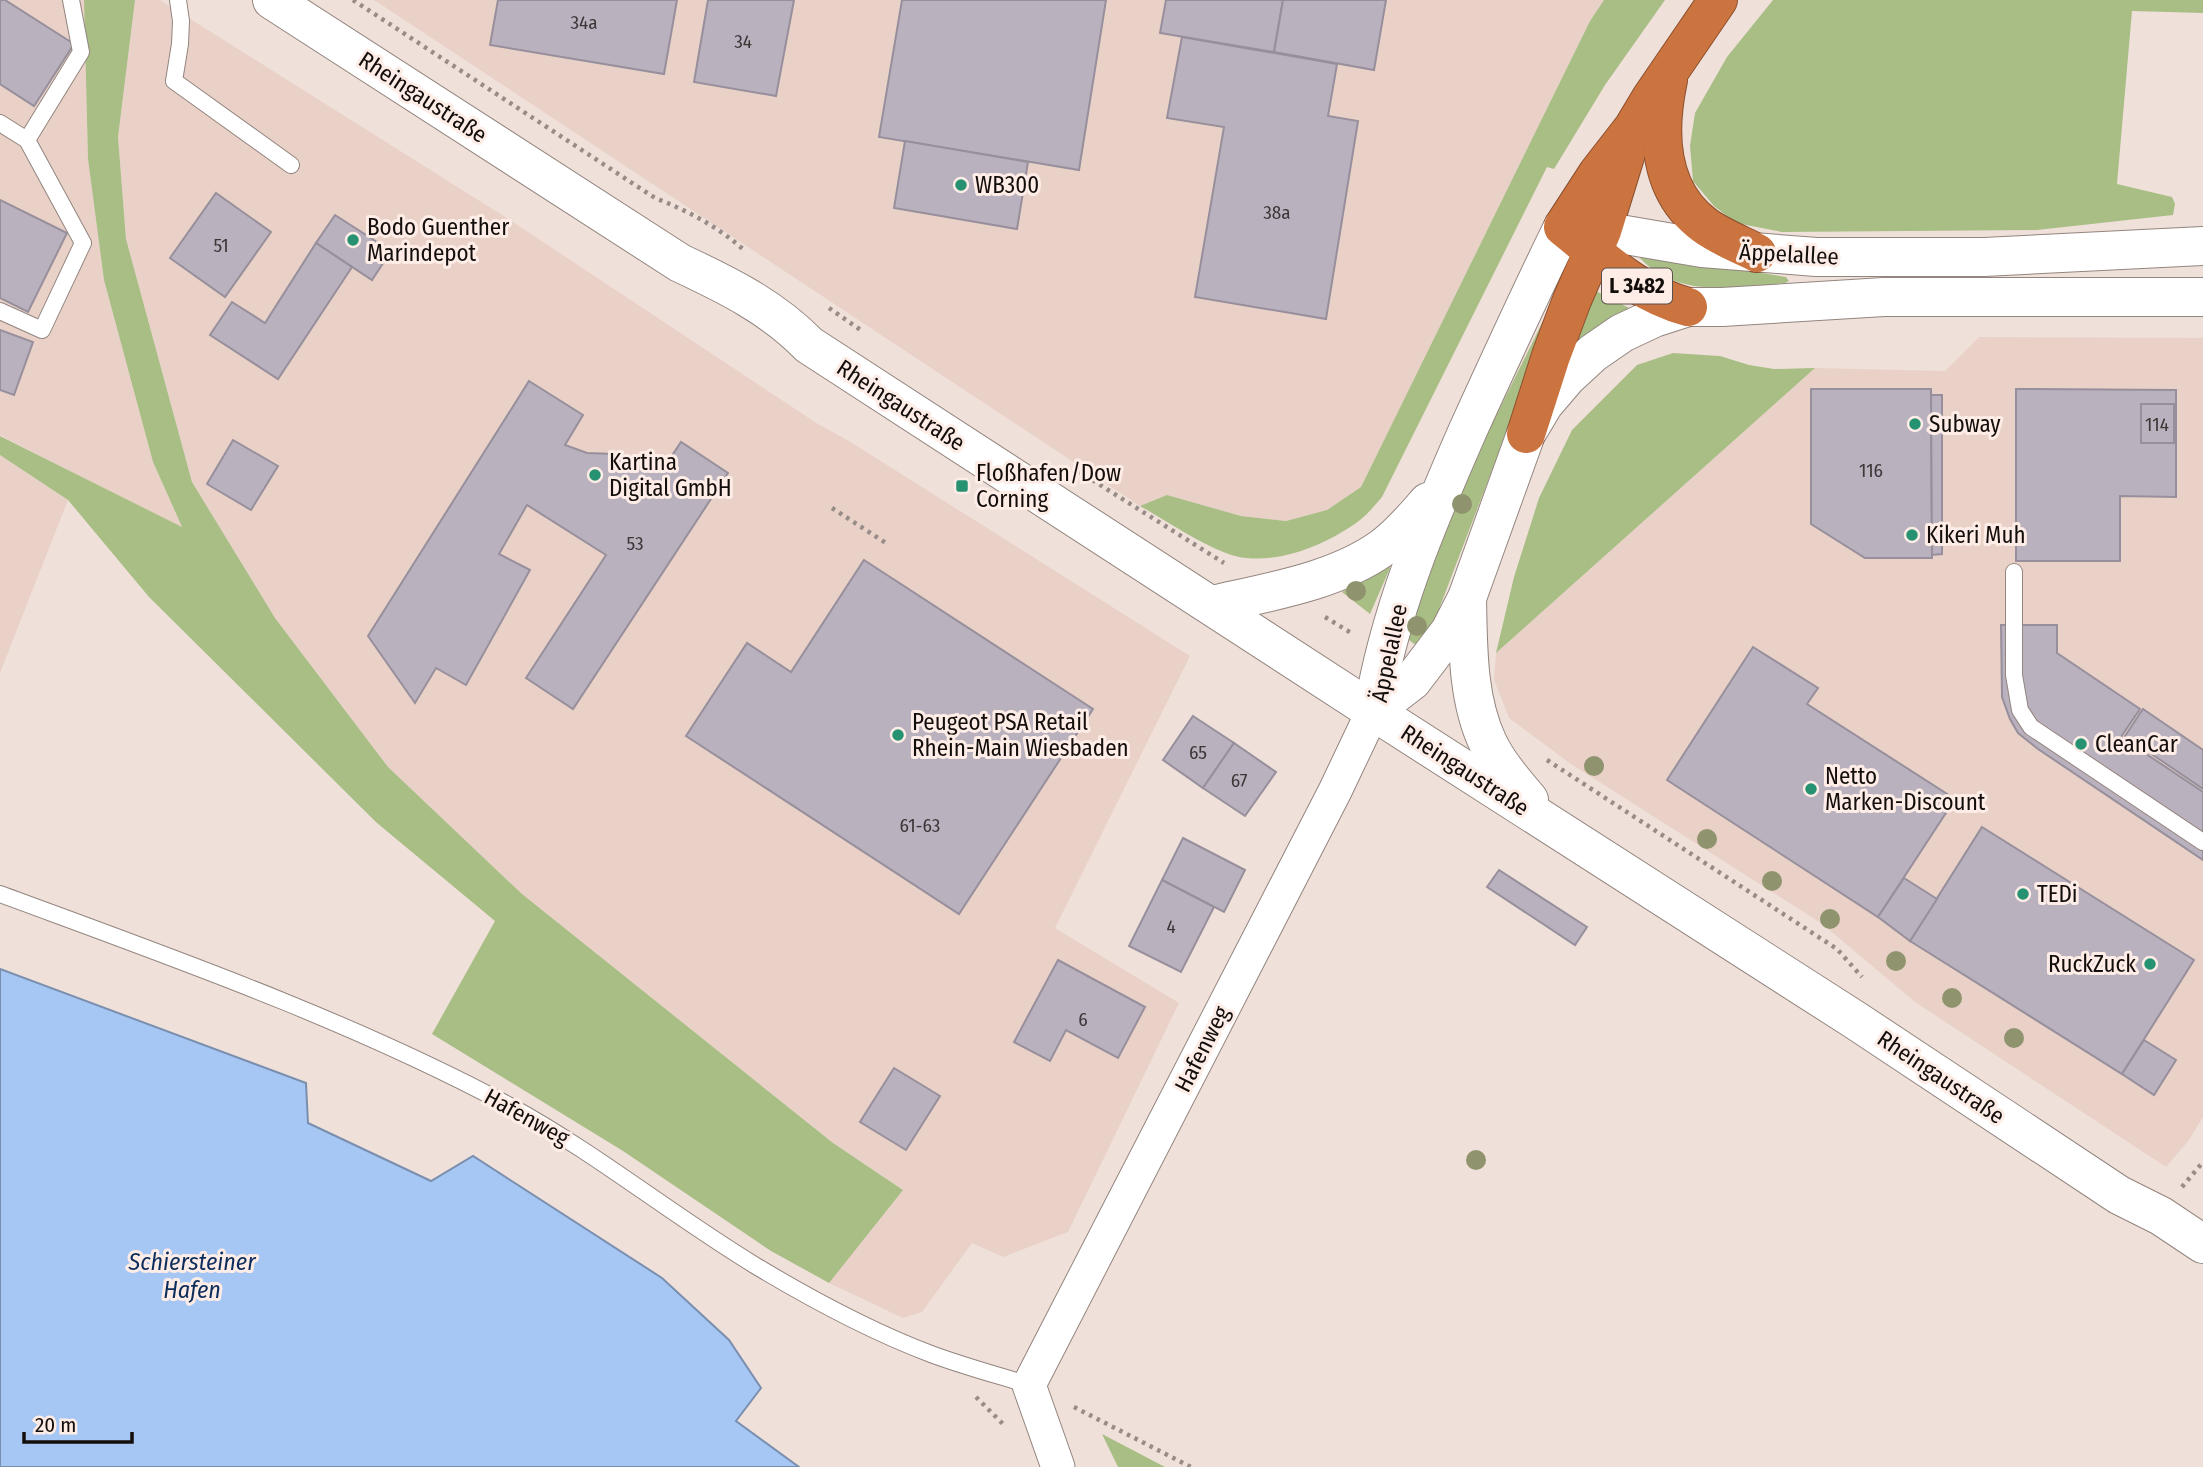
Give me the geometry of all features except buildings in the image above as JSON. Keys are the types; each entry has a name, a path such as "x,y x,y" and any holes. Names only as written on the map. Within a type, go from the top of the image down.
{"highway":[{"path":"1563,228 1718,0"},
{"path":"1670,68 1664,99 1662,136 1663,156 1674,191 1686,208 1703,224 1722,237 1757,253"},
{"path":"1526,434 1551,356 1598,241 1633,128"},
{"name":"L 3482","path":"1563,228 1598,241 1644,290 1668,302 1688,307"}],"main road":[{"name":"Rheingaustraße","path":"272,0 308,11 680,263 709,291 762,328 780,337 809,345 1855,1020 2119,1195 2161,1216 2203,1244"},
{"name":"Äppelallee","path":"1373,711 1396,611 1444,484 1521,310 1563,228"},
{"name":"Äppelallee","path":"1598,241 1816,257 1984,257 2203,246"},
{"name":"Äppelallee","path":"1373,711 1416,677 1450,631 1467,598 1526,434 1544,404 1567,377 1593,353 1622,333 1688,307 1884,297 2203,297"},
{"path":"1212,606 1291,586 1359,562 1402,531 1444,484"},
{"name":"L 3482","path":"1467,598 1472,678 1487,742 1509,778 1548,824"},
{"name":"Rheingaustraße","path":"2119,1195 2153,1228 2203,1260"}],"street":[{"name":"Hafenweg","path":"1029,1385 1335,791 1373,711"},
{"path":"1029,1385 1058,1467"}],"lane":[{"path":"27,140 81,52 71,0"},
{"path":"178,0 180,33 174,81 291,165"},
{"path":"0,123 27,140 83,243 42,330 0,311"},
{"path":"2014,572 2014,675 2020,710 2031,727 2203,842"},
{"name":"Hafenweg","path":"0,894 259,990 453,1077 566,1139 731,1250 827,1306 933,1355 1029,1385"}],"path":[{"path":"832,508 889,545"},
{"path":"1322,615 1354,634"},
{"path":"1544,757 1837,950 1872,985"},
{"path":"2188,1197 2180,1190 2203,1162"},
{"path":"933,1355 1009,1430"},
{"path":"1029,1385 1191,1467"}],"shaded area":[{"path":"0,0 84,0 88,159 104,280 153,462 182,528 0,435"},
{"path":"135,0 160,0 510,220 818,424 1190,656 1055,928 1179,1003 1068,1232 1003,1257 972,1243 922,1312 903,1318 829,1283 902,1189 833,1143 522,894 388,767 275,618 192,482 126,239 118,137"},
{"path":"374,0 1604,0 1590,21 1361,487 1327,510 1286,521 1241,516 1167,495 1140,506"},
{"path":"1979,337 2203,338 2203,1117 2189,1140 2166,1167 1915,1002 1821,923 1568,762 1509,718 1494,680 1496,653 1815,368 1945,371"},
{"path":"0,455 68,500 0,673"}],"green space":[{"path":"84,0 135,0 118,137 126,239 192,482 275,618 388,767 522,894 833,1143 903,1190 829,1283 771,1251 623,1151 432,1034 495,921 377,823 149,597 68,500 0,455 0,436 182,527 153,462 104,280 88,159"},
{"path":"1604,0 1665,0 1605,85 1554,169 1547,167 1382,497 1363,518 1317,545 1284,556 1251,558 1235,556 1212,547 1140,506 1167,495 1241,516 1286,521 1327,510 1361,487 1590,21"},
{"path":"1773,0 2203,0 2203,13 2132,11 2117,184 2172,197 2175,204 2173,215 2037,230 1782,232 1736,223 1714,206 1693,181 1690,146 1695,113 1727,57"},
{"path":"1641,253 1786,277 1789,281 1727,288 1689,285 1671,280 1655,271 1640,258"},
{"path":"1594,290 1631,309 1567,358"},
{"path":"1544,319 1549,321 1431,630 1421,649 1398,632 1445,519"},
{"path":"1673,353 1720,356 1774,369 1815,368 1496,653 1514,577 1539,498 1572,430 1637,365"},
{"path":"1388,564 1390,568 1370,614 1342,592"},
{"path":"1102,1434 1165,1467 1118,1467"}],"water":[{"name":"Schiersteiner Hafen","path":"0,969 306,1083 308,1123 431,1181 473,1156 662,1278 729,1340 761,1388 736,1421 799,1467 0,1467"}],"place":[{"name":"WB300","path":"961,185"},
{"name":"Bodo Guenther Marindepot","path":"353,240"},
{"name":"Subway","path":"1915,424"},
{"name":"Kartina Digital GmbH","path":"595,475"},
{"name":"Floßhafen/Dow Corning","path":"962,486"},
{"name":"Kikeri Muh","path":"1912,535"},
{"name":"Peugeot PSA Retail Rhein-Main Wiesbaden","path":"898,735"},
{"name":"CleanCar","path":"2081,744"},
{"name":"Netto Marken-Discount","path":"1811,789"},
{"name":"TEDi","path":"2023,894"},
{"name":"RuckZuck","path":"2150,964"}]}
